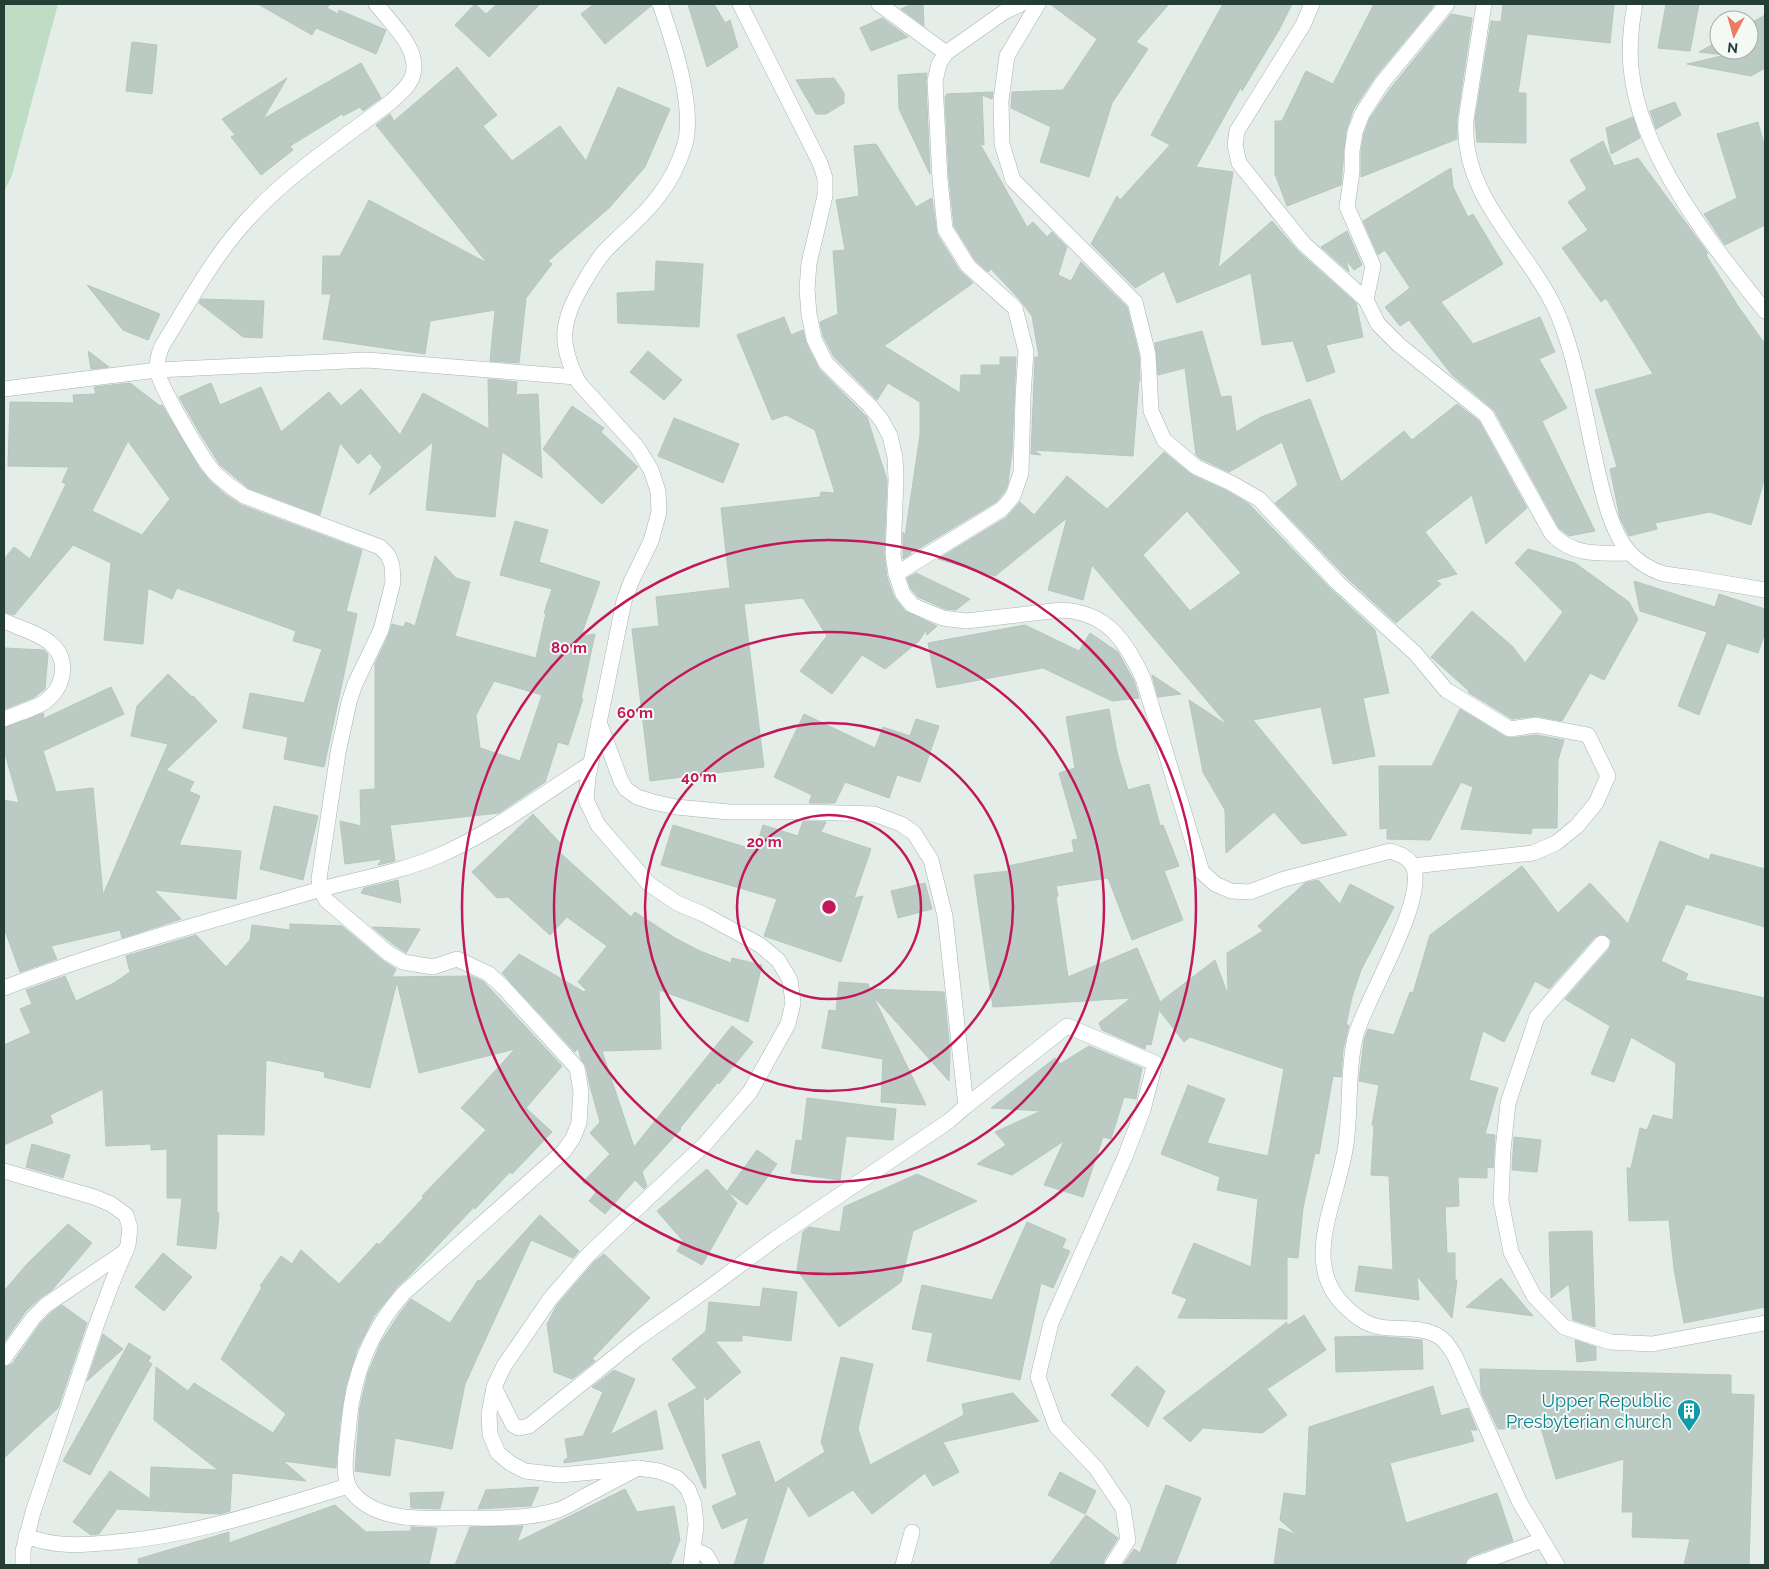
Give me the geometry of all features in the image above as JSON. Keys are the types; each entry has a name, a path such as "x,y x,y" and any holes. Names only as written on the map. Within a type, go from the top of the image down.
{"street":[{"path":"376,4 409,46 414,59 414,74 406,88 392,101 289,180 266,200 240,228 217,258 162,346 158,356 157,370 161,385 206,462 228,485 244,496 380,547 388,555 392,565 394,582 381,630 356,684 342,729 320,879 321,890 326,900 388,953 402,962 433,967 457,959 489,974 577,1068 581,1092 579,1123 573,1138 564,1151 404,1293 380,1324 368,1349 357,1382 350,1415 345,1474 348,1486 356,1497 368,1506 383,1513 400,1517 493,1518 538,1515 560,1510 638,1468"},
{"path":"660,4 682,78 686,113 685,142 679,163 657,199 604,253 574,298 565,321 565,344 570,366 579,383 637,447 651,470 658,491 659,512 651,540 624,601 590,764 586,800 598,825 649,884 677,903 703,914 760,945 778,960 790,980 793,1003 788,1024 750,1092 694,1156 582,1262 545,1306 504,1366 494,1387 489,1414 490,1434 498,1453 510,1463 524,1470 560,1475 638,1468 660,1472 677,1478 688,1489 694,1505 696,1525 691,1565"},
{"path":"740,4 820,163 825,178 824,196 810,263 807,289 809,314 814,339 826,363 870,406 882,421 890,436 896,457 893,554 896,574 903,594 912,605 943,618 966,621 1061,610 1077,611 1090,615 1105,624 1122,639 1143,678 1202,872 1215,884 1230,891 1250,892 1281,880 1390,851 1404,856 1413,866 1415,880 1412,903 1355,1037 1349,1085 1346,1146 1322,1251 1324,1272 1332,1292 1361,1320 1374,1327 1419,1328 1443,1339 1456,1356 1519,1500 1557,1565"},
{"path":"879,4 946,53"},
{"path":"896,574 1002,509 1013,496 1021,473 1026,352 1015,308 968,266 945,229 940,180 936,81 939,64 946,53 1004,12 1021,4"},
{"path":"1038,4 1007,56 1001,100 1002,144 1013,180 1135,302 1148,354 1151,411 1164,440 1196,467 1232,483 1259,499 1338,583 1414,653 1446,690 1510,729 1536,725 1588,735 1608,776 1596,803 1576,826 1556,843 1533,853 1413,866"},
{"path":"1312,4 1303,25 1237,131 1234,145 1239,163 1304,244 1366,300 1378,324 1399,345 1486,415 1552,534 1561,543 1581,552 1630,554"},
{"path":"1366,300 1373,266 1346,207 1352,172 1352,151 1355,132 1362,114 1382,83 1447,4"},
{"path":"1484,4 1466,120 1466,142 1471,168 1480,190 1542,286 1562,324 1572,355 1608,512 1630,554 1643,564 1661,572 1765,590"},
{"path":"1635,4 1630,26 1631,69 1641,116 1666,172 1719,253 1765,311"},
{"path":"4,389 157,370 367,360 576,377"},
{"path":"4,621 49,641 61,655 63,671 59,687 45,702 4,718"},
{"path":"599,722 620,780 626,789 645,800 676,807 729,812 874,814 901,824 914,833 931,860 945,916 966,1106"},
{"path":"4,988 150,940 321,890 415,865 455,848 485,831 590,764"},
{"path":"1602,943 1537,1017 1508,1103 1503,1150 1501,1201 1511,1252 1534,1296 1564,1327 1610,1342 1652,1344 1765,1323"},
{"path":"494,1387 513,1425 519,1428 529,1426 638,1338 713,1286 775,1239 949,1121 1067,1026 1155,1062 1142,1110 1125,1156 1050,1323 1038,1377 1056,1426 1096,1468 1123,1508 1128,1540 1112,1565"},
{"path":"4,1172 94,1197 111,1204 126,1214 130,1228 128,1246 93,1335 26,1536 23,1565"},
{"path":"4,1358 33,1318 46,1305 126,1251"},
{"path":"26,1536 43,1543 62,1546 140,1540 184,1533 220,1524 348,1486"},
{"path":"903,1565 912,1532"},
{"path":"1474,1565 1542,1540"},
{"path":"694,1550 706,1555 712,1565"}],"green space":[{"path":"4,4 58,4 12,175 4,192"}],"building":[{"path":"258,4 330,4 327,8 338,14 339,10 386,30 376,54 316,28 312,35"},
{"path":"475,4 486,14 497,4 540,4 489,57 455,25"},
{"path":"594,4 651,4 651,6 605,44 581,14"},
{"path":"688,4 714,4 725,23 730,20 738,47 707,67"},
{"path":"912,4 923,4 924,26 901,9"},
{"path":"1050,4 1169,4 1136,42 1148,49 1112,103 1089,177 1040,162 1051,127 1011,108 1012,92 1063,90 1097,39"},
{"path":"1223,4 1292,4 1279,30 1242,91 1241,87 1196,167 1233,172 1218,268 1272,221 1298,251 1356,303 1363,337 1326,345 1335,372 1307,382 1293,341 1262,345 1251,273 1177,303 1164,271 1135,288 1091,244 1117,196 1120,200 1170,145 1151,135"},
{"path":"1374,4 1433,4 1432,8 1375,77 1353,110 1346,131 1341,185 1287,206 1275,174 1275,121 1282,121 1306,71 1333,84"},
{"path":"1503,4 1614,4 1610,43 1527,34 1518,93 1526,93 1526,143 1477,142 1475,120 1491,21 1501,22"},
{"path":"1666,4 1699,4 1690,51 1658,48"},
{"path":"1451,14 1472,18 1457,119 1457,139 1361,177 1361,152 1364,134 1370,118 1390,89"},
{"path":"1765,15 1765,68 1751,76 1687,64 1709,59 1759,60 1759,18"},
{"path":"882,18 908,37 871,51 860,28"},
{"path":"132,42 157,45 152,94 126,91"},
{"path":"1709,46 1709,53 1699,52"},
{"path":"361,63 381,98 363,111 360,107 343,116 342,114 290,146 293,150 261,175 231,137 235,135 222,119 287,78 263,119"},
{"path":"457,67 497,115 483,126 512,161 560,126 586,161 618,87 670,109 645,167 609,208 548,261 552,264 526,298 519,363 490,361 495,310 430,321 425,354 323,339 331,294 322,294 323,256 340,256 369,200 487,263 376,125 390,114 394,121"},
{"path":"927,73 930,174 899,109 898,75"},
{"path":"834,78 844,93 844,103 826,114 816,114 796,80"},
{"path":"993,92 992,99 982,95 984,145 980,144 1027,227 1033,222 1047,237 1052,232 1067,247 1058,275 1071,281 1081,262 1127,307 1139,355 1140,380 1133,456 1034,450 1041,455 1031,454 1035,357 1039,357 1032,316 1021,301 991,269 988,272 975,260 954,226 949,178 945,97 947,94"},
{"path":"1675,102 1681,115 1656,129 1650,111"},
{"path":"1633,117 1640,138 1611,154 1606,128"},
{"path":"1758,122 1765,148 1765,225 1725,245 1704,214 1737,198 1717,134"},
{"path":"1603,141 1614,166 1638,158 1708,253 1706,255 1738,306 1765,344 1765,477 1751,525 1710,512 1655,523 1657,529 1629,536 1620,518 1610,469 1617,467 1595,390 1653,374 1606,298 1601,302 1562,248 1588,230 1568,202 1587,189 1570,160"},
{"path":"876,144 916,207 932,198 937,234 960,271 973,283 884,346 960,393 961,375 981,375 981,365 1000,365 1000,357 1016,357 1012,452 1008,483 1005,491 996,502 913,552 910,551 911,554 903,559 903,532 905,536 920,435 920,402 888,383 877,400 834,357 823,336 820,322 838,314 833,251 845,250 836,200 859,196 854,146"},
{"path":"1451,168 1453,187 1468,217 1473,214 1503,264 1441,302 1473,344 1540,317 1555,352 1539,359 1567,408 1542,421 1595,531 1569,536 1559,528 1494,410 1452,375 1409,320 1400,326 1385,307 1410,288 1385,250 1378,255 1363,221"},
{"path":"1347,231 1362,265 1354,270 1346,260 1349,272 1321,247"},
{"path":"656,261 703,264 699,327 618,323 617,293 655,291"},
{"path":"87,285 160,314 148,340 123,330"},
{"path":"201,299 264,301 262,338 243,337 199,303"},
{"path":"784,317 791,335 803,330 806,343 819,369 867,417 887,480 884,554 887,577 894,597 905,611 937,626 927,635 926,630 919,641 885,669 862,655 832,694 800,671 827,636 803,598 744,604 764,767 650,781 632,629 659,626 656,597 730,588 721,508 820,497 821,492 835,493 815,430 786,415 772,420 737,335"},
{"path":"1202,331 1221,397 1231,396 1236,432 1261,417 1310,399 1341,482 1404,431 1412,440 1457,404 1479,421 1527,508 1486,544 1472,495 1425,532 1457,574 1436,580 1441,584 1396,623 1345,576 1275,503 1298,485 1282,442 1229,472 1196,455 1185,368 1158,375 1155,343"},
{"path":"88,351 109,367 91,369"},
{"path":"648,351 682,380 664,400 630,372"},
{"path":"488,379 517,382 516,395 538,394 542,478 502,452 495,517 426,510 433,442 369,495 382,467 370,453 358,464 340,443 320,515 248,488 220,465 179,397 211,383 220,405 261,387 281,432 329,392 341,406 361,389 400,435 423,393 489,429"},
{"path":"130,383 160,406 162,405 200,469 210,481 241,505 362,550 346,611 357,614 324,767 284,759 288,737 243,728 250,693 304,703 322,649 293,641 296,631 177,588 172,599 148,588 143,644 104,640 111,563 73,545 14,615 4,612 4,559 14,547 30,559 66,484 62,482 69,467 8,466 10,402 74,403 73,395 96,394 94,387","holes":["128,441 170,499 142,535 92,511"]},
{"path":"572,406 604,428 601,432 638,467 602,504 543,449"},
{"path":"674,418 739,444 723,483 658,456"},
{"path":"1164,452 1192,475 1227,491 1249,504 1332,590 1375,630 1389,693 1363,698 1375,756 1333,764 1321,707 1253,720 1347,835 1302,844 1274,812 1226,853 1225,810 1203,772 1189,700 1225,722 1092,565 1083,600 1048,590 1067,518 995,576 938,559 1007,517 1020,502 1034,515 1067,476 1107,509","holes":["1187,511 1241,573 1190,611 1143,555"]},
{"path":"515,521 548,530 539,562 600,582 581,636 595,634 581,699 583,699 568,745 558,742 545,782 499,813 390,825 395,861 378,865 382,859 345,864 340,821 361,826 360,790 375,789 375,664 392,624 403,627 406,622 415,626 435,556 456,578 470,582 455,636 536,658 546,613 544,613 552,589 500,575","holes":["494,681 542,695 520,761 480,748 476,715"]},
{"path":"1528,549 1575,563 1629,602 1638,619 1604,680 1590,673 1562,721 1537,716 1512,719 1468,692 1431,657 1472,611 1513,647 1525,663 1563,612 1515,563"},
{"path":"916,573 970,599 956,610 945,609 918,597 911,589 907,578"},
{"path":"1634,581 1715,607 1719,594 1765,609 1765,632 1758,653 1727,643 1699,715 1678,706 1707,632 1640,611"},
{"path":"1025,625 1079,651 1090,633 1118,652 1134,681 1139,698 1112,701 1043,668 937,688 928,643"},
{"path":"4,648 44,650 48,654 45,689 33,698 4,709"},
{"path":"168,674 217,721 166,770 194,782 189,791 200,796 179,845 241,851 236,899 154,890 181,919 122,938 120,930 51,946 57,959 20,972 4,928 4,800 19,803 4,750 4,728 44,713 43,719 111,687 124,714 43,751 56,792 93,788 103,895 168,744 131,736 137,706"},
{"path":"1152,675 1181,694 1158,697"},
{"path":"1109,709 1117,752 1128,790 1149,784 1160,826 1163,825 1179,866 1164,871 1183,920 1132,940 1108,878 1056,886 1068,977 1137,948 1160,1002 1215,960 1228,995 1227,953 1263,931 1258,926 1305,883 1318,880 1340,904 1350,884 1394,907 1361,970 1352,997 1346,1025 1349,1025 1343,1050 1341,1077 1333,1076 1319,1154 1315,1153 1303,1208 1298,1258 1287,1257 1287,1319 1178,1318 1187,1299 1172,1293 1194,1243 1251,1267 1258,1199 1217,1190 1220,1177 1161,1154 1188,1085 1225,1099 1207,1143 1268,1156 1284,1069 1190,1037 1184,1042 1159,1010 1151,1045 1146,1044 1145,1049 1102,1030 1099,1023 1131,998 993,1007 974,875 1009,871 1008,866 1074,852 1072,840 1078,839 1059,773 1075,768 1066,717"},
{"path":"1460,709 1506,737 1536,735 1564,740 1558,760 1557,828 1532,828 1531,834 1461,829 1473,787 1461,782 1430,840 1387,839 1387,828 1380,829 1379,766 1432,766"},
{"path":"804,714 875,748 883,727 910,736 916,719 939,726 920,782 897,775 889,798 845,782 835,803 809,803 812,795 774,777"},
{"path":"274,806 318,816 303,880 260,869"},
{"path":"533,814 562,845 557,850 631,917 635,912 675,938 700,951 731,963 732,958 762,965 748,1022 659,990 661,1049 602,1051 634,1147 732,1026 753,1042 681,1129 642,1172 647,1186 644,1189 635,1180 605,1214 589,1201 598,1190 583,1182 610,1154 590,1133 600,1122 586,1066 581,1059 578,1048 575,1052 502,973 519,954 584,992 586,990 578,982 607,946 567,917 550,935 508,897 497,898 472,872"},
{"path":"803,821 826,822 821,832 871,849 854,898 863,896 841,962 764,936 777,899 661,865 673,825 755,850 763,825 798,836"},
{"path":"1660,841 1709,860 1711,854 1765,869 1765,927 1686,904 1661,961 1688,974 1685,980 1765,998 1765,1307 1684,1323 1674,1269 1669,1220 1629,1221 1627,1168 1631,1168 1640,1128 1647,1130 1653,1115 1673,1120 1676,1063 1631,1037 1614,1082 1591,1074 1610,1026 1565,999 1609,949 1611,940 1603,934 1595,937 1549,989 1535,981 1504,1042 1483,1031 1469,1080 1498,1088 1485,1134 1495,1135 1493,1168 1487,1167 1487,1178 1458,1177 1459,1206 1445,1207 1447,1253 1455,1253 1455,1280 1457,1280 1452,1318 1417,1276 1419,1300 1355,1291 1359,1266 1393,1270 1389,1176 1371,1175 1374,1126 1372,1125 1379,1085 1359,1081 1364,1040 1368,1029 1394,1035 1410,992 1413,993 1430,935 1522,866 1558,913 1590,883 1628,924"},
{"path":"398,880 401,903 361,893 364,888"},
{"path":"925,883 932,909 898,918 891,891"},
{"path":"290,924 342,926 382,960 396,969 392,977 471,976 484,982 562,1066 526,1108 552,1132 512,1174 510,1172 475,1209 474,1207 397,1287 374,1316 357,1350 346,1385 340,1422 336,1468 283,1461 306,1481 232,1473 230,1511 220,1514 117,1509 99,1534 91,1535 73,1522 110,1471 150,1499 151,1467 218,1470 154,1420 156,1367 188,1391 194,1383 273,1433 286,1414 221,1359 262,1287 260,1286 281,1256 292,1264 301,1250 339,1284 377,1243 379,1245 424,1197 422,1196 486,1130 461,1108 515,1049 419,1073 397,982 370,1088 324,1077 325,1072 266,1060 264,1135 217,1134 217,1213 219,1213 216,1249 177,1245 182,1198 167,1198 167,1149 151,1150 151,1144 106,1146 103,1089 50,1115 53,1123 4,1145 4,1045 31,1033 20,1009 32,1004 26,990 65,976 76,1001 114,983 130,972 126,956 196,935 226,967 250,940 252,925 290,930"},
{"path":"372,927 420,929 406,953"},
{"path":"839,982 868,984 870,989 944,992 950,1051 949,1081 873,996 926,1105 881,1102 883,1059 822,1048 829,1010 836,1011"},
{"path":"1089,1046 1142,1068 1136,1099 1124,1097 1111,1139 1103,1137 1083,1197 1044,1185 1064,1141 1012,1175 977,1164 1006,1145 995,1132 1041,1111 991,1108 1055,1058 1060,1064"},
{"path":"807,1098 896,1109 893,1140 846,1136 840,1180 791,1173 796,1140 802,1141"},
{"path":"1514,1137 1541,1140 1537,1172 1512,1170"},
{"path":"32,1144 70,1155 63,1178 26,1167"},
{"path":"757,1150 777,1164 747,1205 727,1191"},
{"path":"707,1169 737,1203 702,1265 677,1251 683,1241 657,1211"},
{"path":"917,1174 977,1201 913,1231 901,1282 839,1327 797,1270 803,1232 809,1227 840,1232 844,1207"},
{"path":"540,1215 579,1251 573,1258 531,1240 465,1384 452,1449 395,1438 390,1476 355,1471 360,1407 368,1373 381,1342 400,1313 411,1299 450,1323 478,1280 480,1281"},
{"path":"1027,1222 1066,1239 1062,1248 1070,1251 1053,1288 1041,1283 1020,1380 927,1361 933,1333 912,1329 922,1285 992,1300"},
{"path":"68,1224 92,1243 52,1290 26,1311 4,1342 4,1291 27,1264"},
{"path":"1592,1231 1595,1327 1573,1320 1569,1284 1551,1298 1549,1232"},
{"path":"163,1253 192,1277 164,1311 135,1287"},
{"path":"604,1254 650,1298 592,1359 595,1361 572,1379 554,1372 547,1324 557,1305 594,1262"},
{"path":"1501,1278 1533,1316 1466,1307"},
{"path":"763,1288 797,1292 791,1341 742,1335 742,1341 715,1341 741,1372 707,1400 703,1395 706,1488 704,1488 668,1404 697,1388 672,1359 706,1331 709,1302 760,1307"},
{"path":"62,1305 87,1323 58,1408 4,1458 4,1367 12,1364 40,1324"},
{"path":"1304,1315 1326,1350 1267,1389 1287,1415 1262,1433 1203,1428 1190,1442 1163,1418 1287,1322 1287,1326"},
{"path":"103,1334 123,1349 87,1381"},
{"path":"1376,1336 1422,1340 1423,1369 1336,1372 1335,1337"},
{"path":"1575,1340 1596,1347 1596,1360 1577,1362"},
{"path":"129,1343 151,1357 148,1361 152,1364 90,1475 63,1461"},
{"path":"841,1357 873,1364 858,1429 870,1465 964,1415 962,1404 1013,1393 1039,1421 943,1442 959,1472 933,1486 925,1473 872,1514 853,1490 809,1517 788,1485 762,1565 734,1565 749,1517 722,1529 712,1506 737,1495 722,1455 759,1441 775,1483 825,1452 821,1442"},
{"path":"1137,1366 1165,1391 1148,1427 1111,1395"},
{"path":"1480,1369 1731,1375 1731,1394 1754,1395 1749,1565 1684,1565 1690,1539 1632,1537 1633,1512 1622,1512 1624,1459 1556,1479 1541,1428 1498,1429 1481,1392"},
{"path":"614,1370 635,1379 610,1435 656,1410 663,1449 564,1463 564,1460 568,1458 565,1439 583,1436 603,1392 592,1387"},
{"path":"1433,1386 1441,1416 1468,1408 1477,1430 1470,1430 1474,1441 1390,1463 1406,1523 1497,1493 1513,1541 1471,1556 1467,1559 1465,1565 1274,1565 1279,1528 1297,1535 1280,1520 1284,1493 1306,1496 1309,1427"},
{"path":"1060,1472 1096,1491 1085,1514 1048,1495"},
{"path":"1166,1485 1201,1498 1175,1565 1123,1565 1134,1549 1140,1553"},
{"path":"539,1487 531,1506 478,1509 486,1490"},
{"path":"625,1489 637,1512 674,1506 680,1540 670,1565 455,1565 470,1527 523,1526 517,1542"},
{"path":"444,1492 440,1509 411,1508 410,1493"},
{"path":"335,1505 366,1532 411,1531 411,1527 437,1528 429,1565 139,1565 138,1559 229,1532 229,1543"},
{"path":"1086,1515 1118,1538 1104,1560 1103,1565 1049,1565"}],"place":[{"name":"Upper Republic Presbyterian church","path":"1689,1432"}]}
